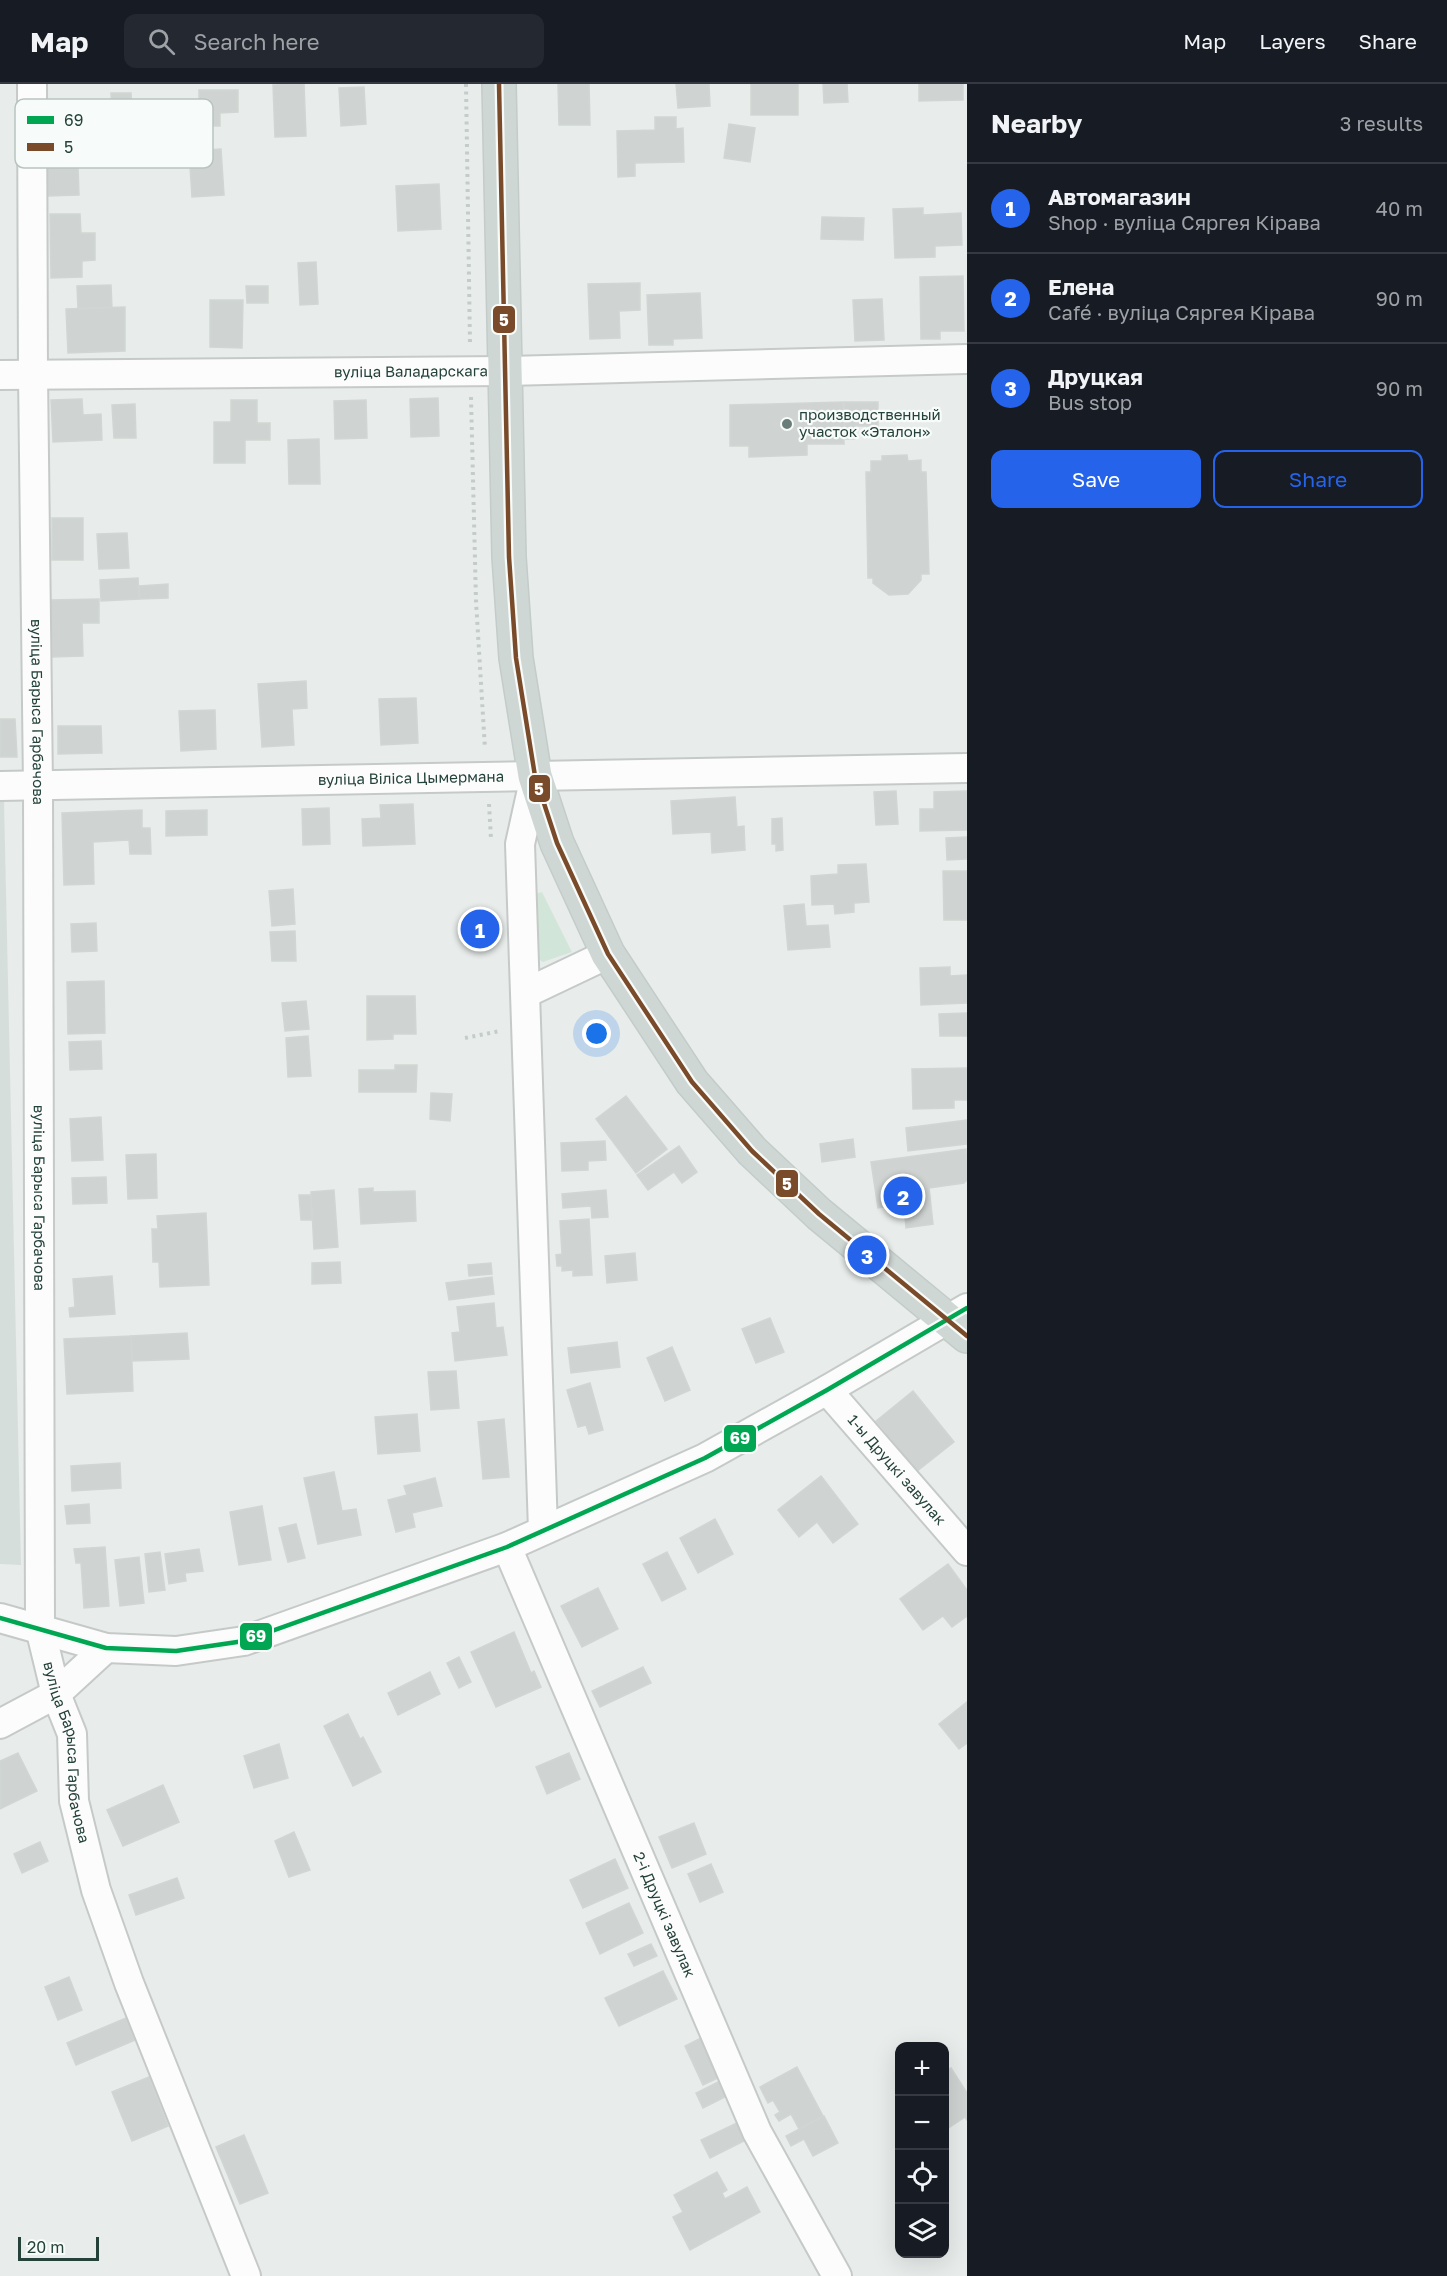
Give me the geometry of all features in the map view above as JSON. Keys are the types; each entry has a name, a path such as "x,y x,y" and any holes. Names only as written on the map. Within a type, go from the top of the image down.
{"main road":[{"path":"499,84 509,556 516,658 535,776 556,843 608,954 692,1082 752,1151 819,1214 960,1321"}],"street":[{"name":"вуліца Барыса Гарбачова","path":"33,168 38,786 40,1628 56,1694 72,1734 74,1801 96,1890 129,1983 246,2276"},
{"name":"вуліца Валадарскага","path":"0,375 505,371 967,359"},
{"name":"вуліца Віліса Цымермана","path":"0,786 967,768"},
{"path":"535,776 520,844 543,1530"},
{"path":"526,993 608,954"},
{"path":"0,1618 106,1648 176,1651 244,1641 507,1547 705,1458 827,1390 960,1321"},
{"name":"1-ы Друцкі завулак","path":"827,1390 967,1551"},
{"name":"2-і Друцкі завулак","path":"507,1547 757,2132 837,2276"},
{"path":"0,1724 56,1694 106,1648"}],"shaded area":[{"path":"0,801 4,801 21,1565 0,1564"}],"green space":[{"path":"542,892 572,952 543,962 536,958 535,894"}],"building":[{"path":"304,84 306,136 275,137 273,85"},
{"path":"558,84 589,84 590,125 559,125"},
{"path":"676,84 709,84 710,106 678,108"},
{"path":"751,84 798,84 798,115 751,115"},
{"path":"823,84 847,84 848,102 824,103"},
{"path":"919,84 963,84 963,100 919,101"},
{"path":"364,87 366,124 341,126 339,88"},
{"path":"199,90 238,90 238,112 220,113 220,126 213,126 213,99 199,99"},
{"path":"111,93 131,93 131,99 111,99"},
{"path":"655,117 676,117 676,129 683,128 684,162 635,163 635,176 618,177 617,131 655,130"},
{"path":"729,124 755,128 750,162 724,158"},
{"path":"221,149 224,195 192,197 190,168 213,168 213,150"},
{"path":"47,168 78,168 79,195 48,196"},
{"path":"439,184 441,229 398,231 396,186"},
{"path":"923,208 923,215 961,213 962,245 935,246 935,257 895,258 893,209"},
{"path":"50,214 80,214 81,233 95,233 95,260 82,261 82,277 51,278"},
{"path":"822,217 864,218 863,240 821,239"},
{"path":"316,262 318,304 300,305 298,263"},
{"path":"963,276 964,331 940,331 940,339 921,339 920,277"},
{"path":"640,283 640,310 619,311 620,338 590,339 588,284"},
{"path":"111,285 112,308 78,309 77,286"},
{"path":"246,286 268,286 268,303 247,303"},
{"path":"700,293 702,338 673,339 673,345 649,345 647,295"},
{"path":"882,299 884,340 855,341 853,300"},
{"path":"210,300 243,300 242,348 210,347"},
{"path":"125,307 125,351 68,353 66,309"},
{"path":"438,398 439,436 411,437 410,399"},
{"path":"82,399 83,415 101,414 102,440 53,442 51,400"},
{"path":"231,400 257,400 257,423 270,423 270,440 245,440 245,463 214,463 214,422 231,422"},
{"path":"366,400 367,438 335,439 334,401"},
{"name":"производственный участок «Эталон»","path":"843,402 844,444 807,444 807,455 749,457 749,446 730,446 730,405"},
{"path":"844,402 878,402 878,426 855,426 855,439 845,439"},
{"path":"135,404 136,438 114,438 112,405"},
{"path":"319,439 320,484 289,484 288,440"},
{"path":"907,455 908,461 921,460 921,472 926,472 929,574 921,574 921,580 908,594 889,595 873,583 873,578 868,578 866,472 871,472 871,461 882,461 882,456"},
{"path":"52,518 83,518 83,560 52,560"},
{"path":"127,533 129,568 99,569 97,534"},
{"path":"138,578 139,599 101,601 100,580"},
{"path":"168,584 168,598 139,599 139,586"},
{"path":"99,599 99,623 82,623 83,656 52,657 51,600"},
{"path":"306,681 307,708 292,709 294,745 262,747 258,684"},
{"path":"416,698 418,743 381,745 379,699"},
{"path":"215,710 216,749 181,751 179,711"},
{"path":"0,719 15,719 17,757 0,757"},
{"path":"58,726 101,726 102,753 58,754"},
{"path":"896,791 898,824 876,825 874,792"},
{"path":"967,791 967,830 920,831 920,809 934,809 934,792"},
{"path":"735,797 737,827 744,826 745,850 712,853 711,832 673,834 671,801"},
{"path":"413,804 415,844 363,846 362,819 381,818 380,805"},
{"path":"329,808 330,844 303,845 302,809"},
{"path":"142,810 142,828 150,828 151,854 130,854 129,840 93,842 94,884 64,885 62,813"},
{"path":"207,810 207,835 166,836 166,811"},
{"path":"782,818 783,850 776,851 776,844 772,844 772,819"},
{"path":"967,837 967,859 947,860 946,838"},
{"path":"866,864 869,902 854,903 854,912 835,914 834,904 812,905 811,876 838,874 838,865"},
{"path":"943,871 967,871 967,920 944,920"},
{"path":"293,889 295,924 272,926 269,891"},
{"path":"804,904 806,926 828,925 830,947 788,950 784,906"},
{"path":"491,913 492,944 470,945 468,914"},
{"path":"96,923 97,951 72,952 71,924"},
{"path":"295,931 296,961 272,961 270,932"},
{"path":"950,967 950,976 967,975 967,1003 921,1005 920,968"},
{"path":"104,981 105,1033 68,1034 67,982"},
{"path":"367,996 415,996 416,1034 393,1034 393,1039 367,1040"},
{"path":"306,1001 309,1029 285,1031 282,1003"},
{"path":"967,1013 967,1036 940,1036 939,1014"},
{"path":"308,1036 311,1076 288,1077 286,1038"},
{"path":"101,1041 102,1069 70,1070 69,1042"},
{"path":"395,1065 417,1065 416,1092 359,1092 359,1070 395,1070"},
{"path":"967,1068 967,1100 954,1100 954,1108 913,1109 912,1069"},
{"path":"431,1093 452,1094 450,1121 430,1119"},
{"path":"626,1096 667,1149 636,1173 596,1119"},
{"path":"101,1117 103,1160 72,1161 70,1119"},
{"path":"967,1120 967,1144 908,1151 906,1128"},
{"path":"853,1139 855,1157 822,1162 820,1144"},
{"path":"605,1141 606,1160 588,1161 588,1170 562,1171 561,1143"},
{"path":"679,1146 697,1172 682,1183 674,1172 648,1190 637,1175"},
{"path":"966,1149 967,1180 964,1183 929,1188 933,1224 906,1228 904,1204 878,1208 871,1162"},
{"path":"156,1154 157,1198 128,1199 126,1155"},
{"path":"106,1177 107,1203 73,1204 72,1178"},
{"path":"373,1188 373,1192 415,1191 416,1221 361,1224 359,1189"},
{"path":"334,1190 338,1247 314,1249 311,1192"},
{"path":"606,1190 608,1217 592,1218 591,1206 563,1208 562,1194"},
{"path":"299,1195 311,1195 312,1220 301,1220"},
{"path":"206,1213 209,1285 160,1287 159,1262 153,1262 152,1229 158,1229 157,1216"},
{"path":"589,1219 592,1275 573,1276 573,1270 562,1271 562,1266 557,1266 556,1255 562,1254 560,1221"},
{"path":"635,1253 637,1280 607,1283 605,1256"},
{"path":"340,1262 341,1283 312,1284 312,1263"},
{"path":"491,1263 492,1274 469,1276 468,1265"},
{"path":"112,1276 115,1314 70,1317 69,1308 75,1307 73,1279"},
{"path":"492,1277 494,1294 449,1300 446,1283"},
{"path":"494,1303 496,1328 503,1327 507,1355 455,1361 452,1333 460,1332 457,1307"},
{"path":"770,1318 784,1352 756,1363 742,1329"},
{"path":"187,1333 189,1359 132,1361 131,1336"},
{"path":"131,1336 133,1391 67,1394 64,1339"},
{"path":"617,1342 620,1367 571,1373 568,1348"},
{"path":"672,1347 690,1390 665,1401 647,1358"},
{"path":"456,1371 459,1408 431,1410 428,1372"},
{"path":"590,1383 603,1430 589,1434 586,1425 578,1427 567,1390"},
{"path":"913,1391 954,1442 916,1472 876,1421"},
{"path":"417,1414 420,1451 378,1454 375,1417"},
{"path":"504,1419 509,1477 483,1479 478,1422"},
{"path":"120,1463 121,1488 72,1491 71,1466"},
{"path":"334,1472 342,1511 356,1509 361,1535 318,1544 304,1478"},
{"path":"821,1476 858,1524 833,1543 817,1522 799,1537 778,1510"},
{"path":"435,1478 442,1506 412,1513 415,1527 396,1532 388,1500 407,1495 404,1486"},
{"path":"89,1504 90,1523 67,1524 65,1506"},
{"path":"262,1506 271,1560 239,1565 230,1512"},
{"path":"715,1519 733,1554 698,1573 680,1538"},
{"path":"296,1524 305,1558 288,1562 279,1528"},
{"path":"105,1547 109,1606 84,1608 81,1563 76,1563 74,1549"},
{"path":"199,1549 203,1571 185,1573 186,1581 169,1584 165,1554"},
{"path":"160,1552 165,1590 149,1592 145,1554"},
{"path":"667,1552 686,1589 662,1601 643,1564"},
{"path":"139,1557 144,1603 120,1606 115,1560"},
{"path":"948,1564 967,1590 967,1616 952,1627 943,1616 923,1630 900,1599"},
{"path":"598,1588 618,1629 582,1647 561,1606"},
{"path":"514,1632 531,1673 534,1671 541,1687 496,1707 471,1652"},
{"path":"459,1657 471,1682 459,1688 447,1663"},
{"path":"643,1667 651,1683 600,1707 592,1691"},
{"path":"430,1672 440,1694 398,1715 388,1693"},
{"path":"967,1702 967,1743 959,1749 939,1724"},
{"path":"348,1714 360,1739 363,1737 381,1772 353,1786 324,1726"},
{"path":"279,1744 288,1778 254,1788 244,1756"},
{"path":"18,1753 37,1791 0,1809 0,1761"},
{"path":"569,1753 580,1779 547,1794 536,1767"},
{"path":"163,1785 179,1822 123,1846 107,1810"},
{"path":"694,1823 706,1854 672,1868 659,1837"},
{"path":"294,1832 310,1870 289,1877 275,1841"},
{"path":"40,1842 48,1861 22,1873 14,1854"},
{"path":"615,1859 628,1888 583,1908 570,1880"},
{"path":"711,1864 723,1892 700,1902 688,1874"},
{"path":"177,1878 184,1898 136,1915 129,1895"},
{"path":"629,1903 643,1933 600,1954 586,1923"},
{"path":"651,1944 657,1956 634,1966 628,1954"},
{"path":"663,1971 677,1999 619,2026 605,1998"},
{"path":"69,1977 82,2010 58,2020 45,1987"},
{"path":"126,2018 135,2040 76,2065 67,2043"},
{"path":"701,2038 720,2077 703,2085 685,2046"},
{"path":"797,2067 823,2116 799,2129 791,2114 779,2121 775,2115 780,2112 773,2100 768,2103 760,2087"},
{"path":"951,2068 967,2093 967,2120 965,2117 949,2128 949,2096 949,2069"},
{"path":"149,2077 168,2126 132,2141 112,2092"},
{"path":"722,2080 729,2095 703,2108 696,2093"},
{"path":"824,2116 838,2143 813,2156 804,2139 791,2146 786,2136"},
{"path":"741,2121 750,2138 710,2158 701,2140"},
{"path":"244,2135 268,2193 240,2204 216,2147"},
{"path":"717,2172 727,2190 722,2193 725,2199 747,2187 760,2212 690,2250 673,2217 683,2212 674,2195"}],"transit line":[{"name":"5","path":"499,84 509,557 516,658 535,776 557,843 608,954 692,1082 752,1151 819,1214 967,1336"},
{"name":"69","path":"0,1618 106,1648 176,1651 244,1641 507,1547 705,1458 967,1308"}],"place":[{"name":"производственный участок «Эталон»","path":"787,424"},
{"name":"Автомагазин","path":"480,929"},
{"name":"Елена","path":"903,1196"},
{"name":"Друцкая","path":"867,1255"}]}
